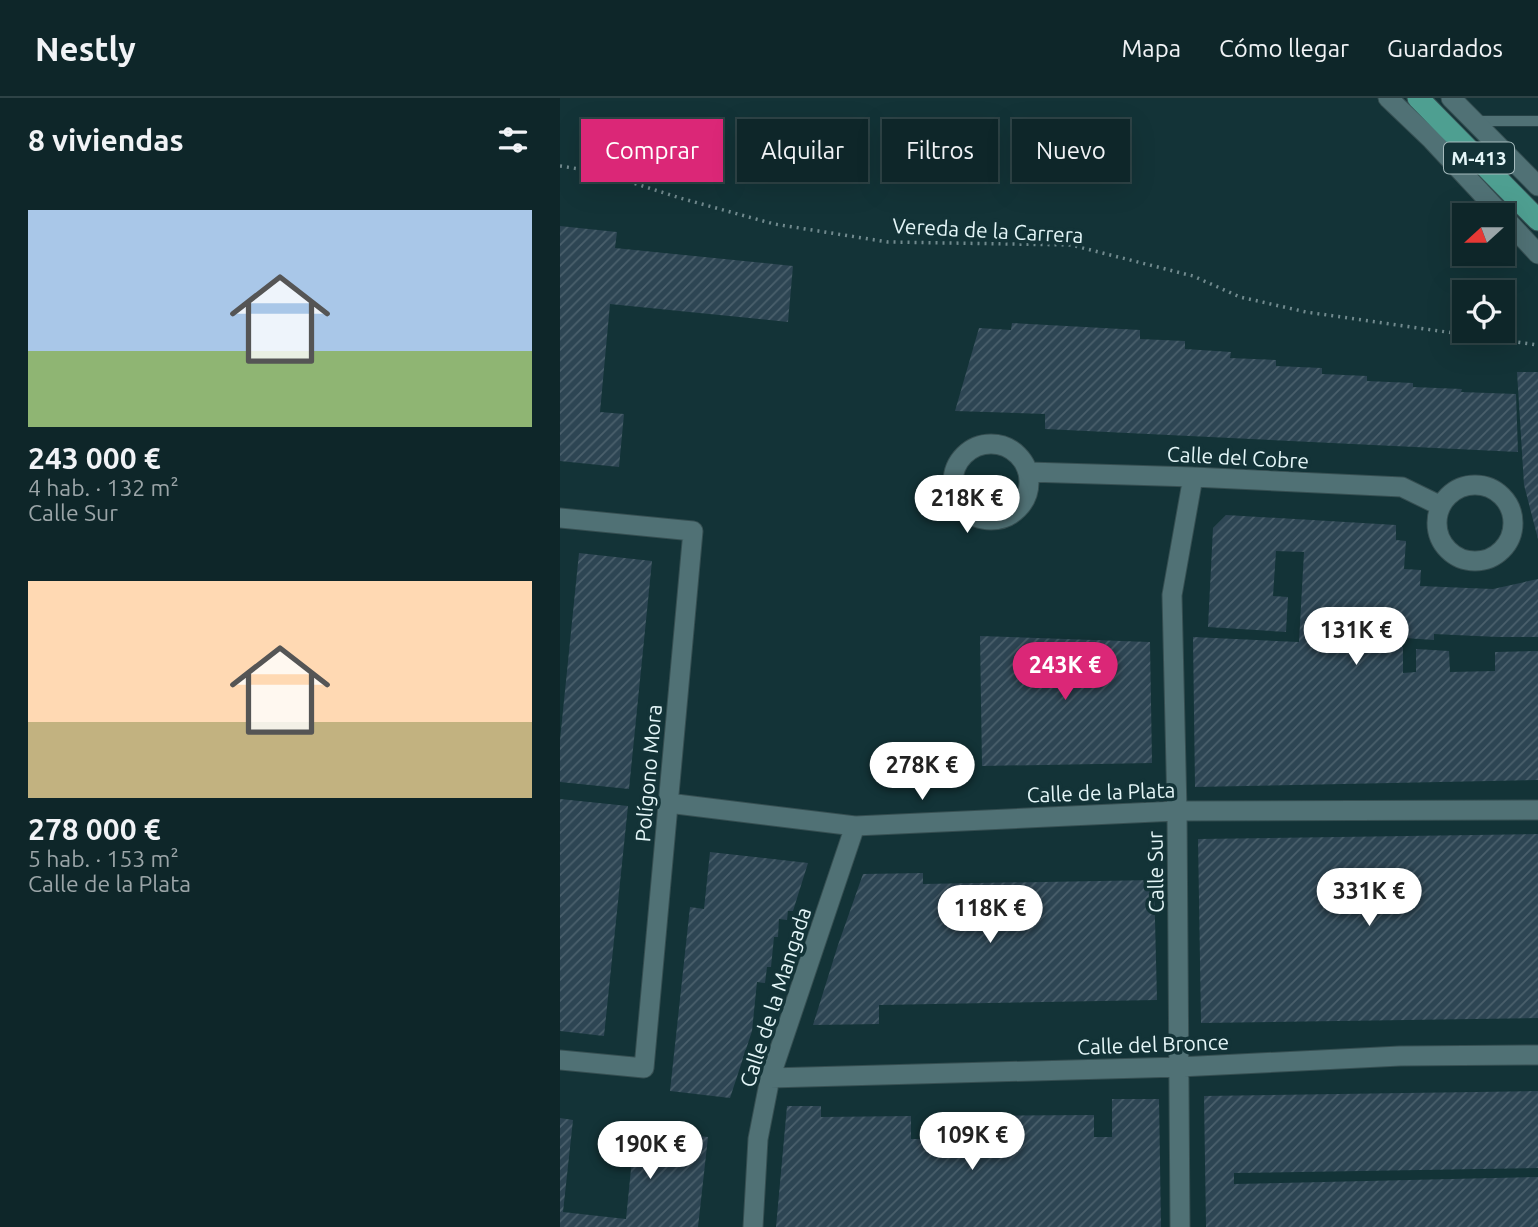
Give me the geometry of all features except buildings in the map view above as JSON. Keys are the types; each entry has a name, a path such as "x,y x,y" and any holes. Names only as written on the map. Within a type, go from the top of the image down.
{"main road":[{"name":"M-413","path":"1418,98 1538,220"}],"street":[{"path":"1388,98 1491,203"},
{"path":"1451,98 1538,186"},
{"path":"1516,230 1538,254"},
{"name":"Calle del Cobre","path":"1028,472 1402,487 1441,506"},
{"name":"Calle Sur","path":"1180,1227 1177,811 1172,594 1193,477"},
{"name":"Polígono Mora","path":"560,518 693,531 644,1068 560,1060"},
{"name":"Calle de la Plata","path":"668,803 855,825 1177,811 1538,810"},
{"name":"Calle de la Mangada","path":"752,1227 758,1139 769,1078 855,825"},
{"name":"Calle del Bronce","path":"769,1078 1180,1067 1400,1056 1538,1055"}],"lane":[{"path":"1474,121 1538,121"}],"path":[{"name":"Vereda de la Carrera","path":"560,166 599,172 774,224 888,242 1071,245 1193,276 1240,297 1306,312 1538,345"}]}
